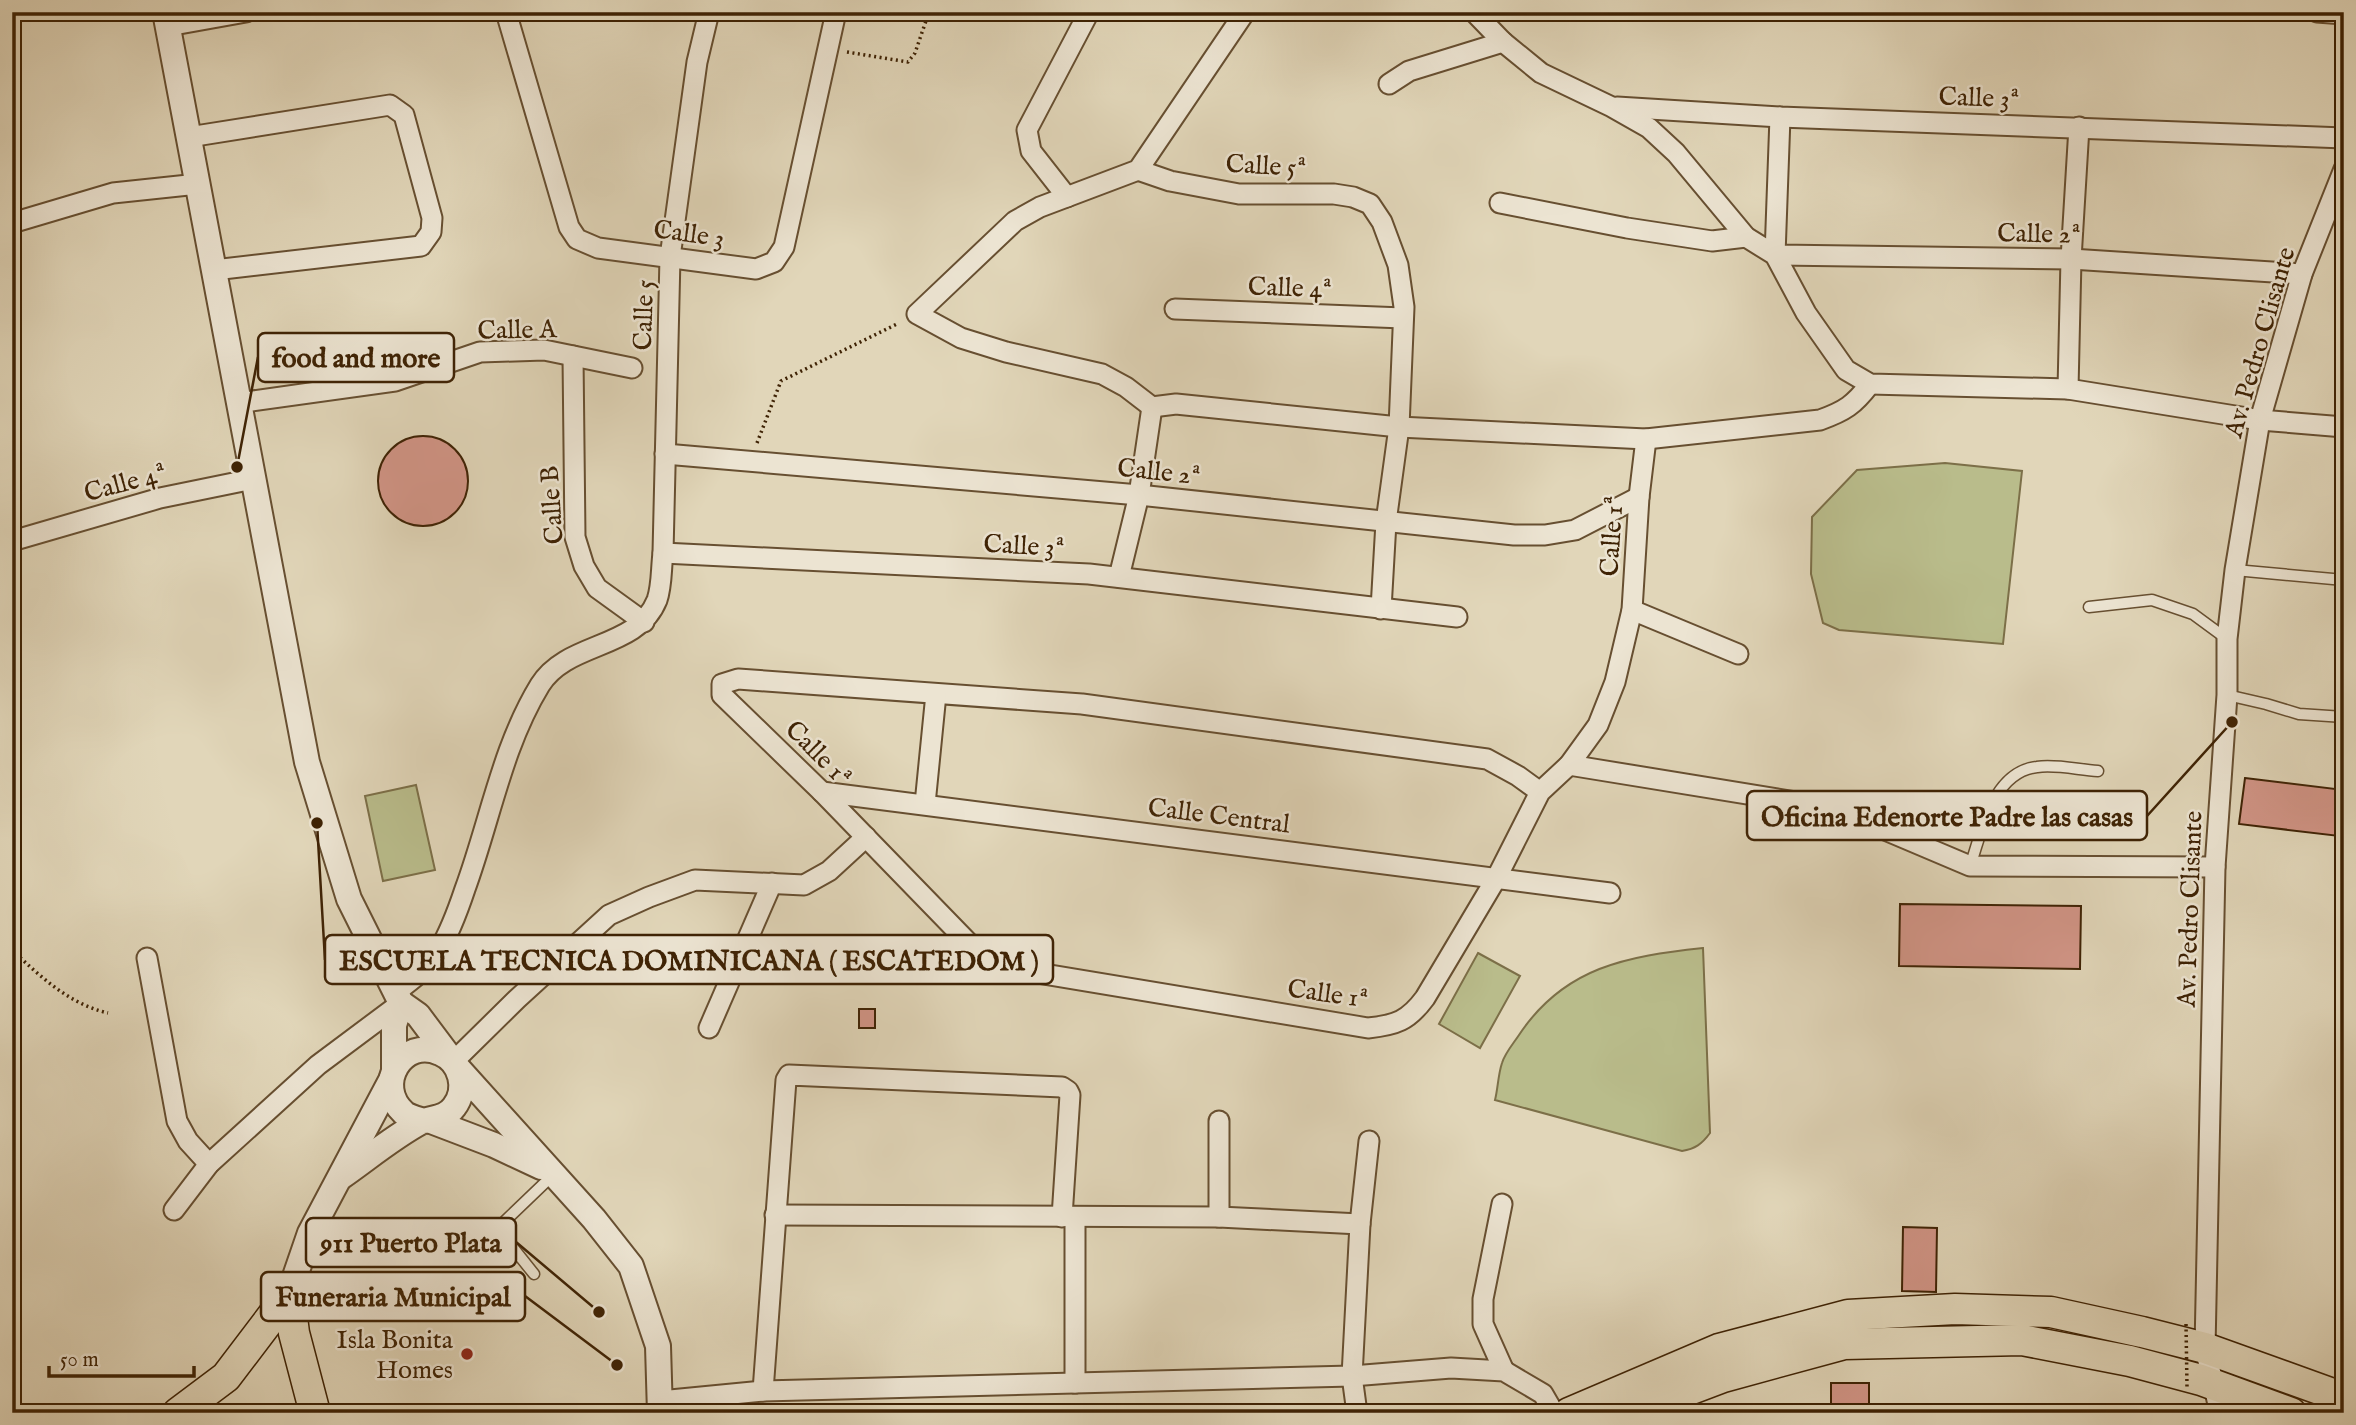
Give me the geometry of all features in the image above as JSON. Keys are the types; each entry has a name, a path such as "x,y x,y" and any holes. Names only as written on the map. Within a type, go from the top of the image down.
{"main road":[{"path":"178,1413 226,1377 289,1294"},
{"path":"289,1294 294,1333 315,1413"},
{"path":"1569,1413 1719,1349 1848,1315 1955,1309 2051,1312 2205,1348 2344,1398"},
{"path":"1628,1413 1723,1377 1844,1344 2022,1340 2130,1361 2291,1413"}],"street":[{"path":"246,12 166,19 307,762 349,899 399,997 418,1015 453,1062 594,1219 631,1266 658,1346 660,1407 763,1391 1352,1376 1451,1368 1504,1371 1543,1394 1554,1413"},
{"name":"Calle 3","path":"506,12 569,227 577,239 598,248 756,269 774,262 784,247 836,12"},
{"name":"Calle 5","path":"644,622 657,599 663,553 670,257 697,62 709,12"},
{"path":"1067,198 1031,151 1027,130 1089,12"},
{"path":"1245,12 1138,170 1040,207 1015,221 917,314 961,338 1006,352 1102,374 1126,387 1152,407 1176,404 1399,427 1646,439 1820,420 1842,413 1856,402 1870,384"},
{"path":"1474,12 1503,42 1541,73 1649,128 1676,153 1746,237 1775,255 1806,313 1846,370 1870,384 2068,388 2260,421 2344,427"},
{"path":"2317,12 2344,14"},
{"path":"1389,84 1409,71 1503,42"},
{"path":"189,137 390,105 404,115 432,218 431,232 421,246 214,270"},
{"name":"Calle 3ª","path":"1612,107 1780,117 2344,138"},
{"path":"1775,255 1780,117"},
{"path":"2068,388 2071,259 2079,127"},
{"name":"Av. Pedro Clisante","path":"2220,1413 2200,1385 2205,1348 2214,867 2227,695 2227,639 2235,570 2260,421 2302,274 2344,169"},
{"name":"Calle 5ª","path":"1138,170 1170,181 1239,194 1334,194 1353,197 1370,204 1382,222 1398,265 1403,318"},
{"path":"12,223 113,193 198,184"},
{"path":"1500,203 1627,228 1712,241 1746,237"},
{"name":"Calle 2ª","path":"1775,255 2071,259 2302,274"},
{"name":"Calle 4ª","path":"1175,309 1403,318"},
{"path":"1381,609 1387,522 1399,427 1403,318"},
{"name":"Calle A","path":"239,402 395,381 480,352 544,350 632,368"},
{"name":"Calle B","path":"573,356 575,537 584,566 597,589 644,622"},
{"path":"1119,577 1139,495 1152,407"},
{"name":"Calle 1ª","path":"936,694 738,679 722,684 722,695 822,792 990,965 1368,1028 1392,1025 1414,1013 1497,877 1540,792 1569,765 1598,725 1615,682 1632,610 1639,497 1646,439"},
{"name":"Calle 2ª","path":"665,454 1139,495 1514,535 1545,535 1574,530 1639,497"},
{"name":"Calle 4ª","path":"12,541 160,498 253,479"},
{"name":"Calle 3ª","path":"663,553 1119,577 1457,617"},
{"path":"1632,610 1738,654"},
{"path":"174,1210 209,1164 318,1065 399,997 438,954 452,926 480,850 513,739 541,682 562,663 625,634 644,622"},
{"path":"925,804 936,694 1082,704 1487,759 1540,792"},
{"path":"1569,765 1833,808 1970,866 2214,867"},
{"name":"Calle Central","path":"822,792 1609,893"},
{"path":"453,1062 609,915 695,880 804,886 829,871 866,837"},
{"path":"709,1028 772,883"},
{"path":"148,958 177,1121 188,1141 209,1164"},
{"path":"399,997 394,1025 392,1076 394,1101 406,1115 494,1145 554,1174"},
{"path":"289,1294 310,1233 402,1059 413,1052 426,1050 439,1052 453,1062 461,1079 461,1093 455,1106 444,1116 427,1121 341,1177"},
{"path":"763,1391 786,1080 789,1075 795,1074 1062,1087 1069,1091 1068,1217 1075,1383"},
{"path":"1219,1121 1219,1217"},
{"path":"1357,1413 1352,1376 1360,1224 1369,1140"},
{"path":"1502,1204 1483,1299 1483,1324 1504,1371"},
{"path":"775,1215 1219,1217 1360,1224"}],"lane":[{"path":"2235,570 2344,580"},
{"path":"2089,607 2152,600 2193,614 2227,639"},
{"path":"2227,695 2299,715 2344,717"},
{"path":"1970,866 1992,803 2000,789 2010,780 2037,766 2098,771"},
{"path":"534,1274 502,1234 502,1228 505,1221 554,1174"}],"path":[{"path":"828,48 908,62 915,53 929,12"},
{"path":"751,461 781,381 917,314"},
{"path":"12,950 46,982 88,1009 108,1013"},
{"path":"2186,1324 2200,1385"}],"green space":[{"path":"1945,463 2022,471 2003,644 1839,630 1823,623 1811,574 1812,517 1857,470"},
{"path":"416,785 435,870 383,881 365,796"},
{"path":"1703,948 1710,1133 1698,1145 1682,1151 1495,1100 1503,1059 1507,1052 1537,1012 1556,994 1599,969 1623,961"},
{"path":"1478,953 1520,976 1480,1048 1439,1024"}],"building":[{"path":"423,436 440,439 455,449 465,464 468,481 465,498 455,513 440,523 423,526 406,523 391,513 381,498 378,481 381,464 391,449 406,439"},
{"path":"2245,778 2344,790 2339,836 2239,824"},
{"path":"1900,904 2081,906 2080,969 1899,966"},
{"path":"859,1009 875,1009 875,1028 859,1028"},
{"path":"1903,1227 1937,1228 1936,1292 1902,1291"},
{"path":"1831,1383 1869,1383 1869,1413 1831,1413"}],"place":[{"name":"food and more","path":"237,467"},
{"name":"Oficina Edenorte Padre las casas","path":"2232,722"},
{"name":"ESCUELA TECNICA DOMINICANA ( ESCATEDOM )","path":"317,823"},
{"name":"911 Puerto Plata","path":"599,1312"},
{"name":"Isla Bonita Homes","path":"467,1354"},
{"name":"Funeraria Municipal","path":"617,1365"}]}
